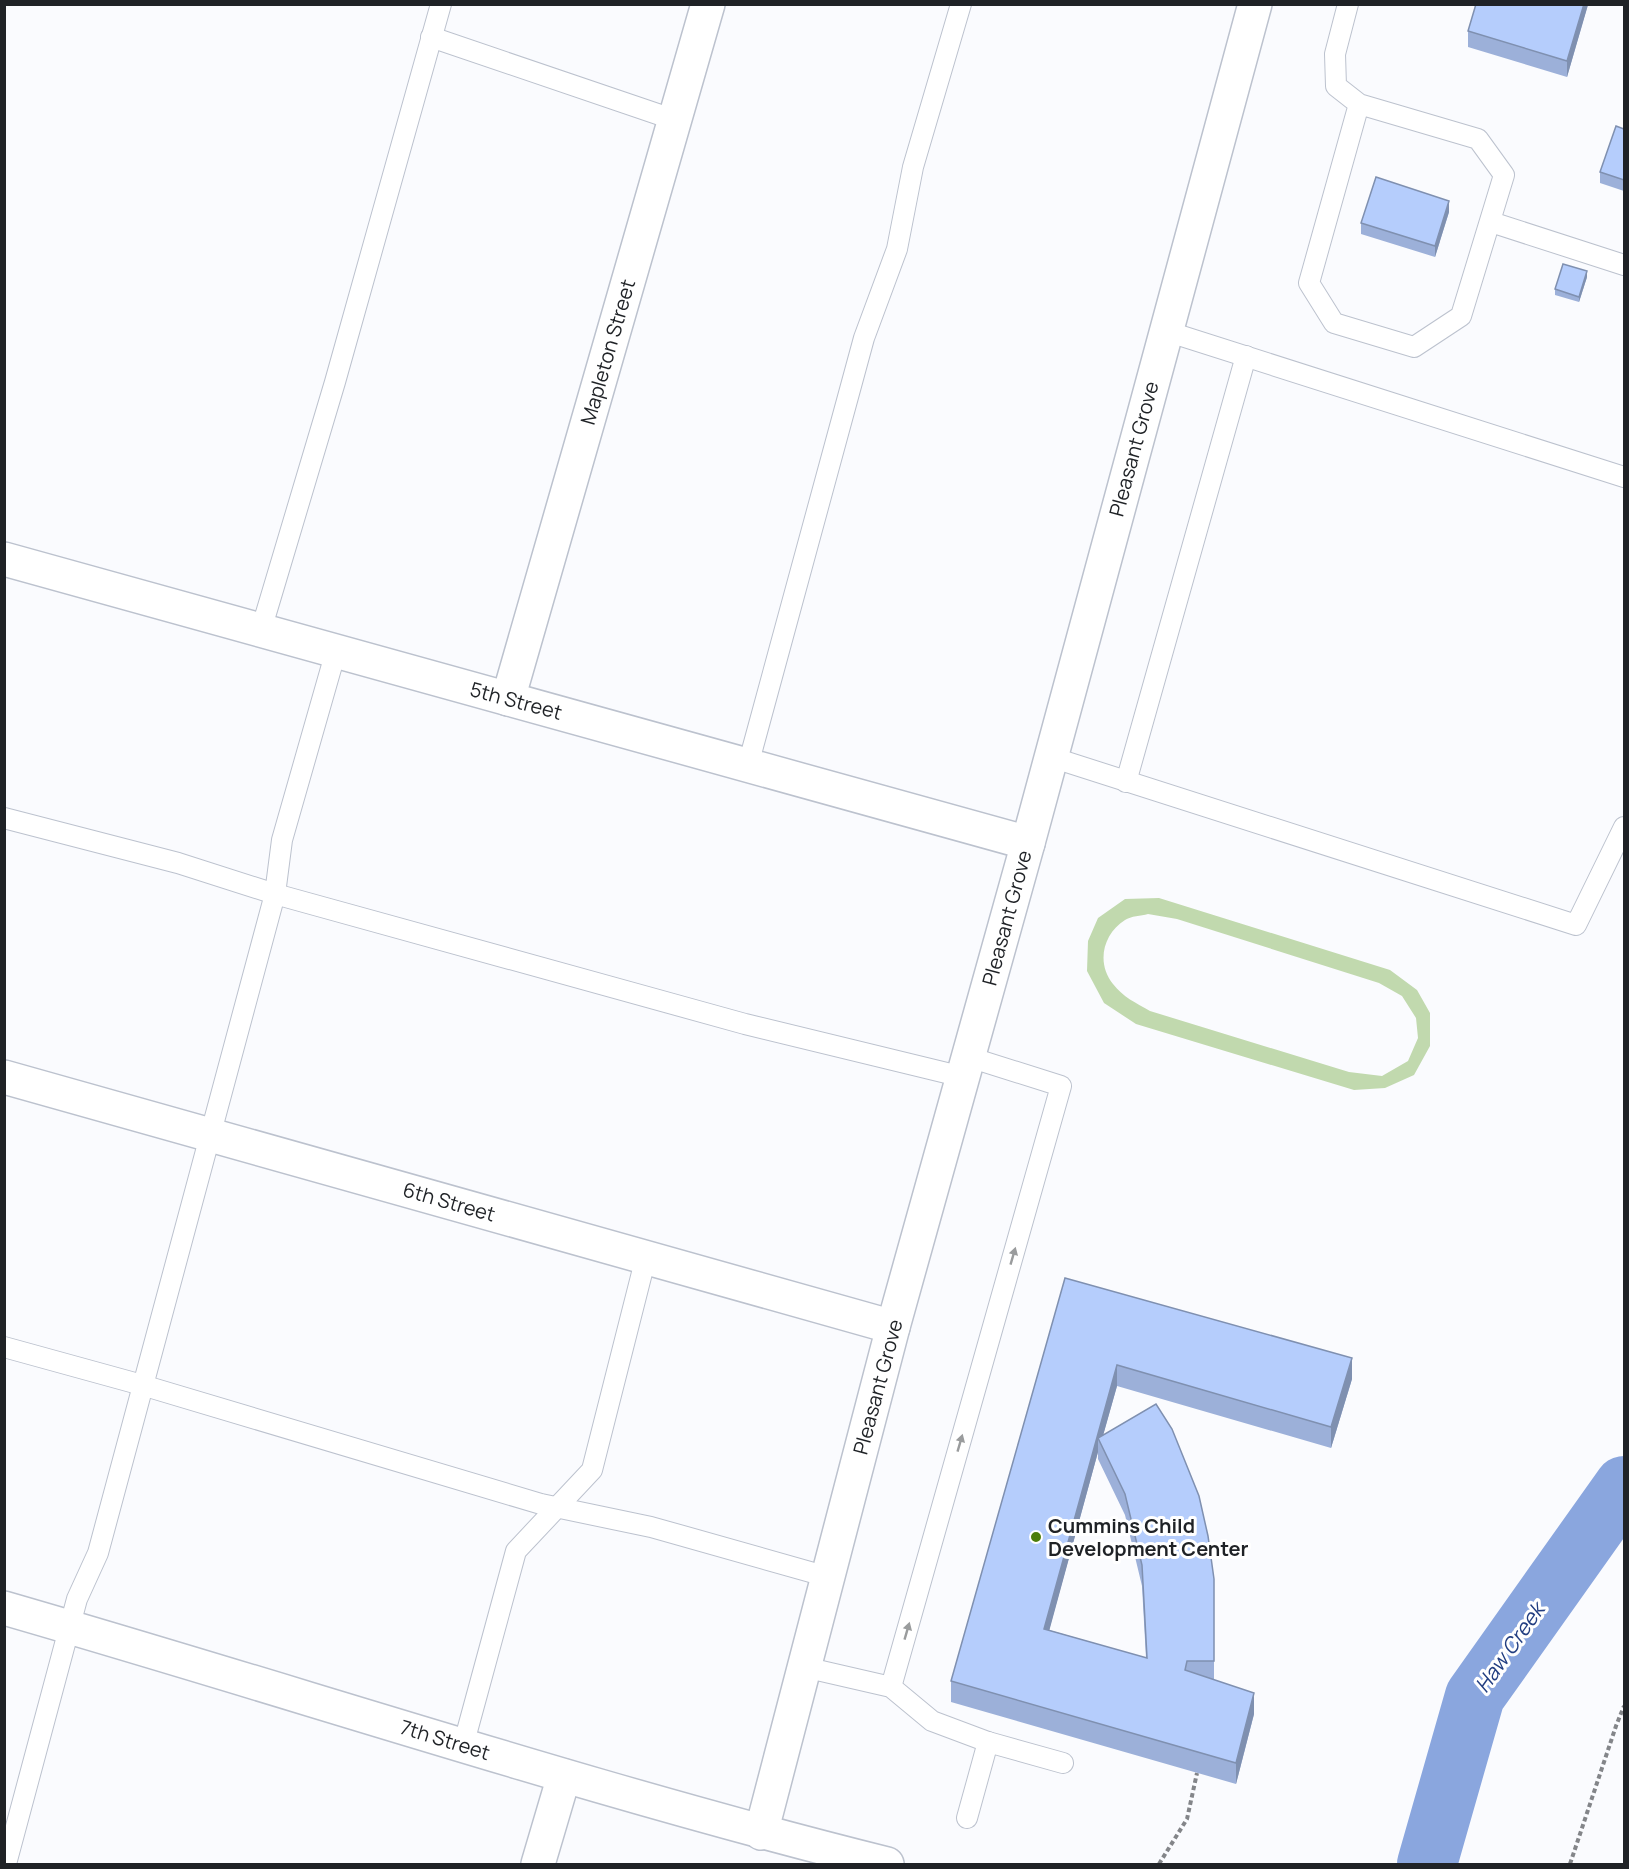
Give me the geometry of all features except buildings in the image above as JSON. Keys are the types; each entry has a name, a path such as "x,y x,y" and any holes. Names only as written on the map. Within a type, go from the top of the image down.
{"street":[{"name":"Mapleton Street","path":"508,699 708,4"},
{"name":"Pleasant Grove","path":"761,1833 893,1327 1028,843 1255,4"},
{"name":"5th Street","path":"4,559 1028,843"},
{"name":"6th Street","path":"4,1077 893,1327"},
{"name":"7th Street","path":"4,1608 564,1776 761,1833 887,1864"},
{"path":"538,1864 564,1776"}],"lane":[{"path":"261,630 336,382 441,4"},
{"path":"748,765 864,338 897,249 913,167 961,4"},
{"path":"1347,4 1335,54 1336,86 1359,104 1478,139 1504,175 1461,316 1414,347 1334,323 1308,284 1359,104"},
{"path":"431,36 675,120"},
{"path":"1491,222 1624,265"},
{"path":"1166,331 1624,477"},
{"path":"1126,782 1246,356"},
{"path":"6,1864 77,1599 98,1553 275,894 282,840 336,651"},
{"path":"1051,757 1576,925 1624,827"},
{"path":"4,818 178,863 275,894 745,1024 1062,1086 891,1687"},
{"path":"463,1746 516,1551 592,1470 646,1257"},
{"path":"4,1347 142,1385 530,1501 651,1527 828,1577"},
{"path":"804,1667 891,1687 932,1720 988,1742 1063,1763"},
{"path":"967,1818 988,1742"}],"path":[{"path":"1570,1864 1624,1706"},
{"path":"1159,1864 1186,1819 1197,1773"}],"green space":[{"path":"1159,898 1390,970 1417,990 1430,1013 1430,1046 1414,1075 1385,1088 1354,1090 1136,1024 1104,1003 1087,971 1088,941 1098,918 1125,899","holes":["1148,914 1177,919 1379,983 1402,996 1416,1018 1418,1038 1408,1061 1382,1076 1349,1072 1150,1011 1125,996 1113,984 1105,967 1104,949 1111,933 1125,920"]}],"waterway":[{"name":"Haw Creek","path":"1427,1864 1475,1696 1624,1486"}],"place":[{"name":"Cummins Child Development Center","path":"1036,1537"}]}
